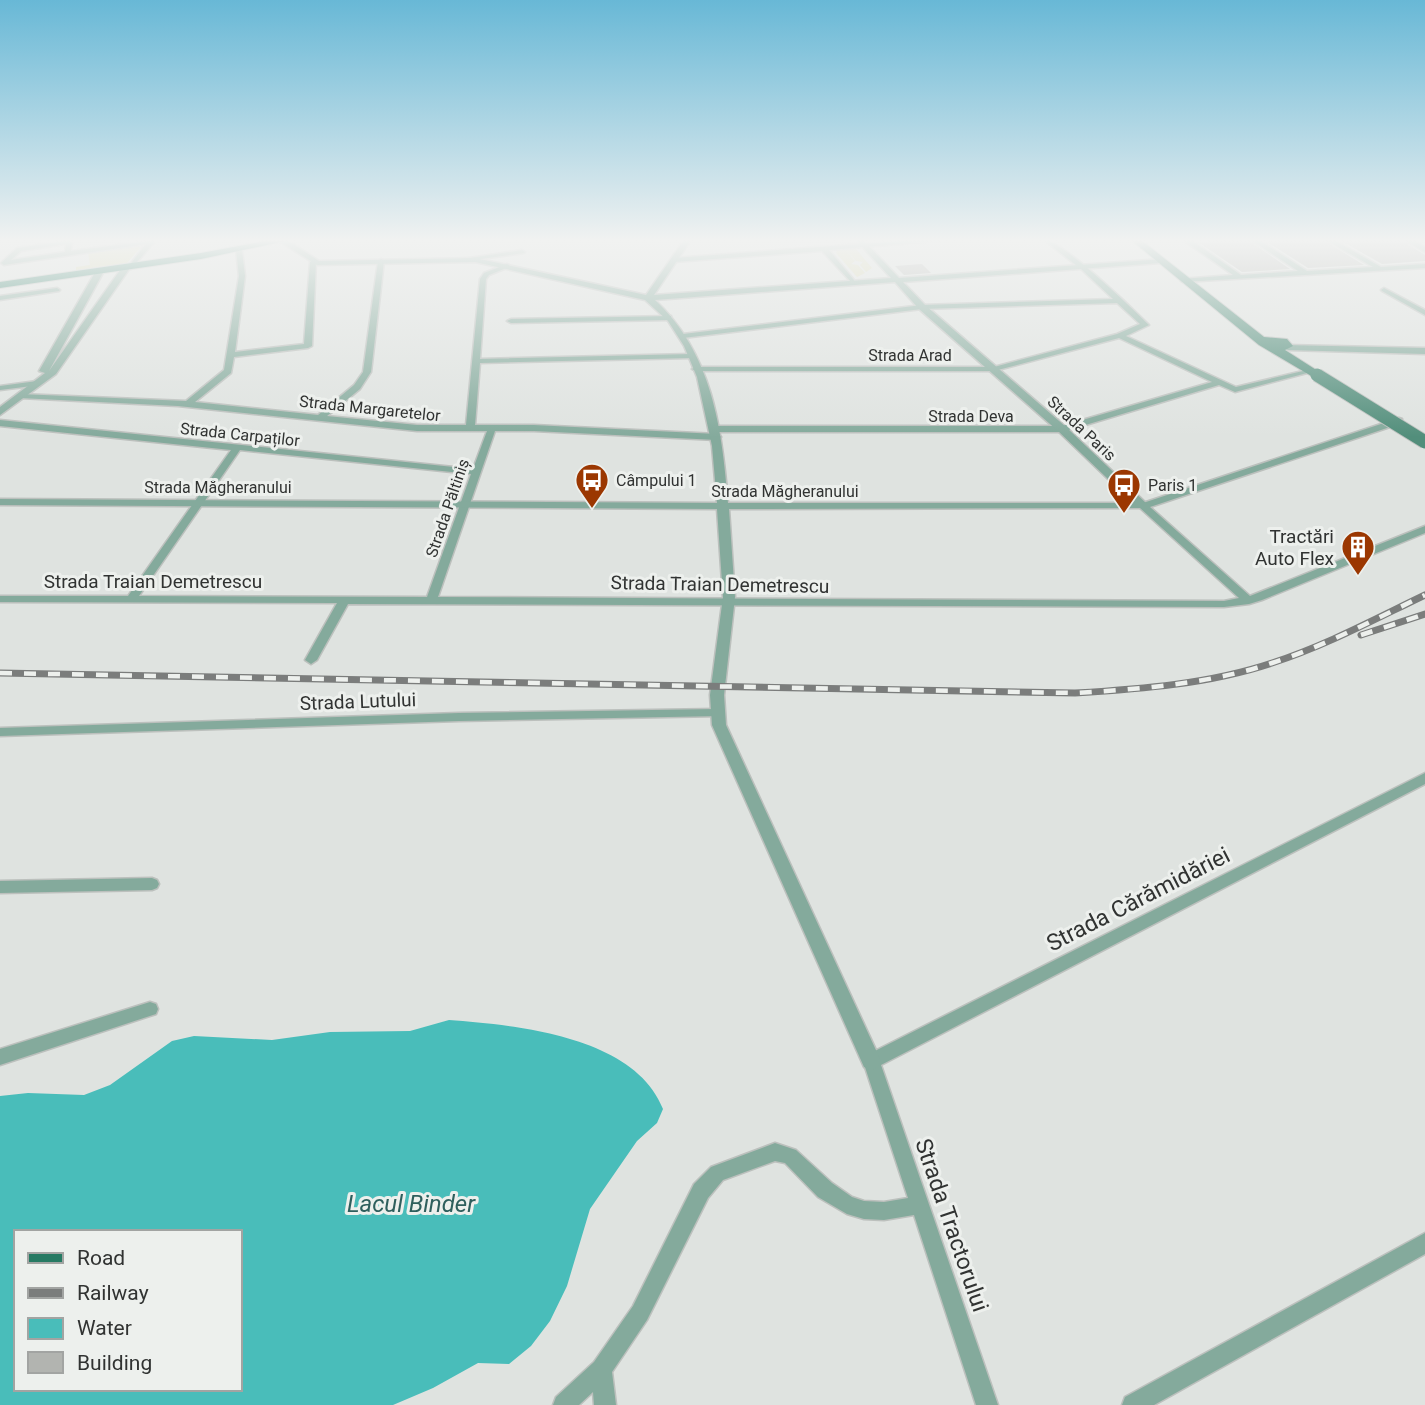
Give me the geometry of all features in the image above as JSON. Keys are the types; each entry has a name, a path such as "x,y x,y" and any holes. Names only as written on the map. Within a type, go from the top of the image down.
{"main road":[{"path":"1216,306 1245,328 1279,346 1308,370 1425,440"}],"street":[{"path":"37,383 81,306"},
{"path":"0,412 56,368 101,306"},
{"path":"188,404 227,374 238,306"},
{"path":"230,355 308,346 310,306"},
{"path":"321,417 357,387 367,372 375,306"},
{"path":"470,429 480,306"},
{"path":"656,306 683,336 716,433 729,603 717,687 717,713 724,738 871,1061"},
{"path":"683,336 922,307 970,306"},
{"path":"1120,336 1145,324 1126,306"},
{"name":"Strada Paris","path":"922,307 1062,429 1249,601"},
{"path":"511,321 668,318"},
{"path":"1120,336 1238,391 1308,370 1325,376 1425,440"},
{"name":"Strada Arad","path":"696,369 994,369 1120,336"},
{"path":"1279,346 1425,351"},
{"path":"475,362 691,356"},
{"path":"1308,370 1425,449"},
{"path":"0,388 37,383"},
{"name":"Strada Deva","path":"716,433 1062,429 1218,383"},
{"name":"Strada Margaretelor","path":"20,396 188,404 417,428 716,433"},
{"path":"1388,424 1399,421"},
{"name":"Strada Carpaților","path":"0,423 476,472"},
{"name":"Strada Măgheranului","path":"0,502 741,507 1143,506 1388,424"},
{"name":"Strada Păltiniș","path":"432,599 492,428"},
{"path":"131,600 237,447"},
{"name":"Strada Traian Demetrescu","path":"0,599 1224,604 1249,601 1425,529"},
{"path":"312,660 345,599"},
{"name":"Strada Lutului","path":"0,732 459,716 717,713"},
{"name":"Strada Cărămidăriei","path":"871,1061 1425,778"},
{"path":"0,887 152,884"},
{"path":"0,1057 150,1009"},
{"name":"Strada Tractorului","path":"871,1061 987,1405"},
{"path":"564,1405 601,1369 640,1313 701,1191 717,1173 775,1152 790,1156 825,1190 847,1205 864,1210 884,1211 919,1205"},
{"path":"1133,1405 1425,1243"},
{"path":"601,1369 605,1405"}],"water":[{"name":"Lacul Binder","path":"449,1020 539,1031 601,1050 627,1065 649,1084 663,1109 657,1123 637,1141 590,1209 567,1286 550,1321 531,1346 509,1364 478,1363 433,1388 393,1405 0,1405 0,1096 28,1093 84,1095 110,1085 172,1041 194,1036 272,1040 330,1032 410,1031"}],"railway":[{"path":"0,673 1075,693 1175,684 1248,670 1311,649 1425,595"},
{"path":"1361,635 1425,614"}],"place":[{"name":"Câmpului 1","path":"592,510"},
{"name":"Paris 1","path":"1124,515"},
{"name":"Tractări Auto Flex","path":"1358,577"}]}
